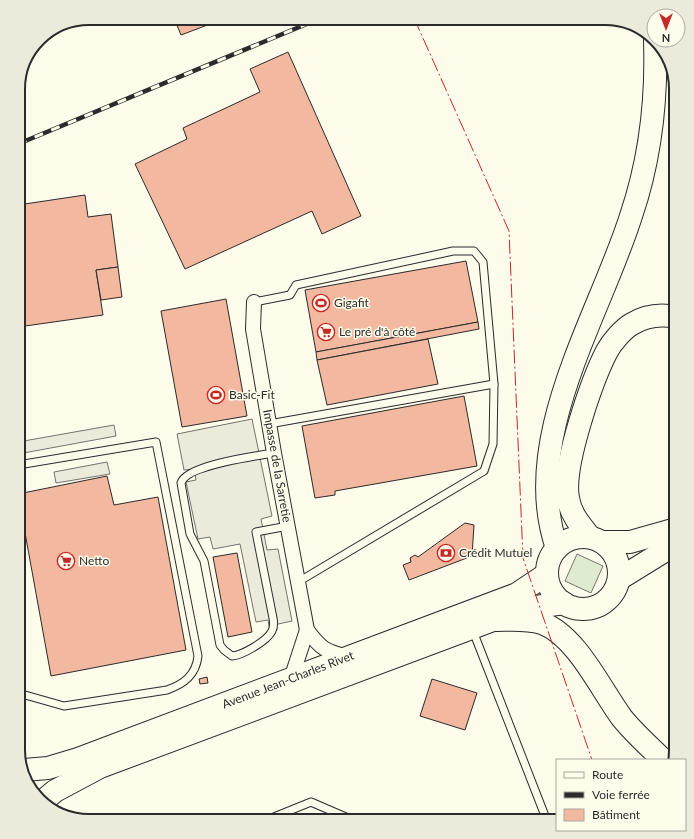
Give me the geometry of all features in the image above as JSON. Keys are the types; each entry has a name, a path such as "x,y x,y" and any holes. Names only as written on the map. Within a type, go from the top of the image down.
{"main road":[{"path":"557,548 550,529 546,496 551,449 557,415 572,367 631,217 646,164 654,110 655,50"},
{"path":"669,316 647,317 631,324 608,350 597,375 577,434 568,479 567,496 571,511 597,539 611,549 617,558 620,568 619,579 610,597 598,606 583,609 564,603 555,596 549,585 547,574 548,564 557,548 572,538 597,539 630,542 669,531"},
{"path":"619,579 669,549"},
{"name":"Avenue Jean-Charles Rivet","path":"28,770 48,768 78,759 518,594 547,574"},
{"name":"Avenue Jean-Charles Rivet","path":"47,798 61,788 100,767 493,620 536,606 564,603"},
{"path":"493,620 525,620 538,622 560,635 578,652 622,717 662,759"}],"street":[{"name":"Impasse de la Sarretie","path":"254,302 253,329 274,453 308,630"},
{"path":"308,630 319,647 331,653 349,657"},
{"path":"291,679 308,630"}],"lane":[{"path":"254,302 290,295 296,285 453,251 474,251 483,262 494,384 493,444 484,471 298,582"},
{"path":"269,424 494,384"},
{"path":"25,464 156,442 198,656 197,666 188,679 180,685 167,690 64,706 25,695"},
{"path":"274,453 202,468 185,477 181,483 190,534 204,561 219,638 224,650 232,656 243,654 269,636 274,626 256,532 288,526"},
{"path":"472,628 544,814"},
{"path":"281,814 311,802 339,814"}],"green space":[{"path":"577,554 603,566 591,593 565,581"}],"shaded area":[{"path":"252,419 272,516 261,519 267,550 278,549 292,621 269,626 268,620 256,622 240,544 213,549 210,537 198,539 186,482 196,480 194,469 184,470 177,434"},
{"path":"114,425 116,436 25,453 25,441"},
{"path":"107,462 110,474 56,483 54,472"}],"building":[{"path":"177,25 207,25 181,35"},
{"path":"288,52 361,216 322,234 312,211 185,269 135,164 187,139 183,128 260,92 250,69"},
{"path":"85,195 88,217 111,214 118,267 96,270 103,315 25,326 25,204"},
{"path":"466,261 478,322 316,352 305,290"},
{"path":"118,267 122,297 101,300 96,270"},
{"path":"226,299 247,416 182,427 161,311"},
{"path":"478,322 479,329 317,360 316,352"},
{"path":"428,339 438,384 327,405 317,360"},
{"path":"464,396 477,466 335,491 335,495 315,498 302,426"},
{"path":"107,476 114,505 158,497 186,650 51,676 25,533 25,493"},
{"path":"465,523 474,525 472,556 409,580 403,565 411,562 410,558 415,555 418,557"},
{"path":"237,553 252,632 228,637 213,557"},
{"path":"207,677 208,683 200,684 199,679"},
{"path":"432,679 477,693 465,730 420,716"}],"railway":[{"path":"25,141 304,25"}],"power":[{"path":"417,25 509,231 523,558 592,759"}],"place":[{"name":"Gigafit","path":"321,303"},
{"name":"Le pré d'à côté","path":"326,332"},
{"name":"Basic-Fit","path":"216,395"},
{"name":"Crédit Mutuel","path":"446,553"},
{"name":"Netto","path":"66,561"}]}
